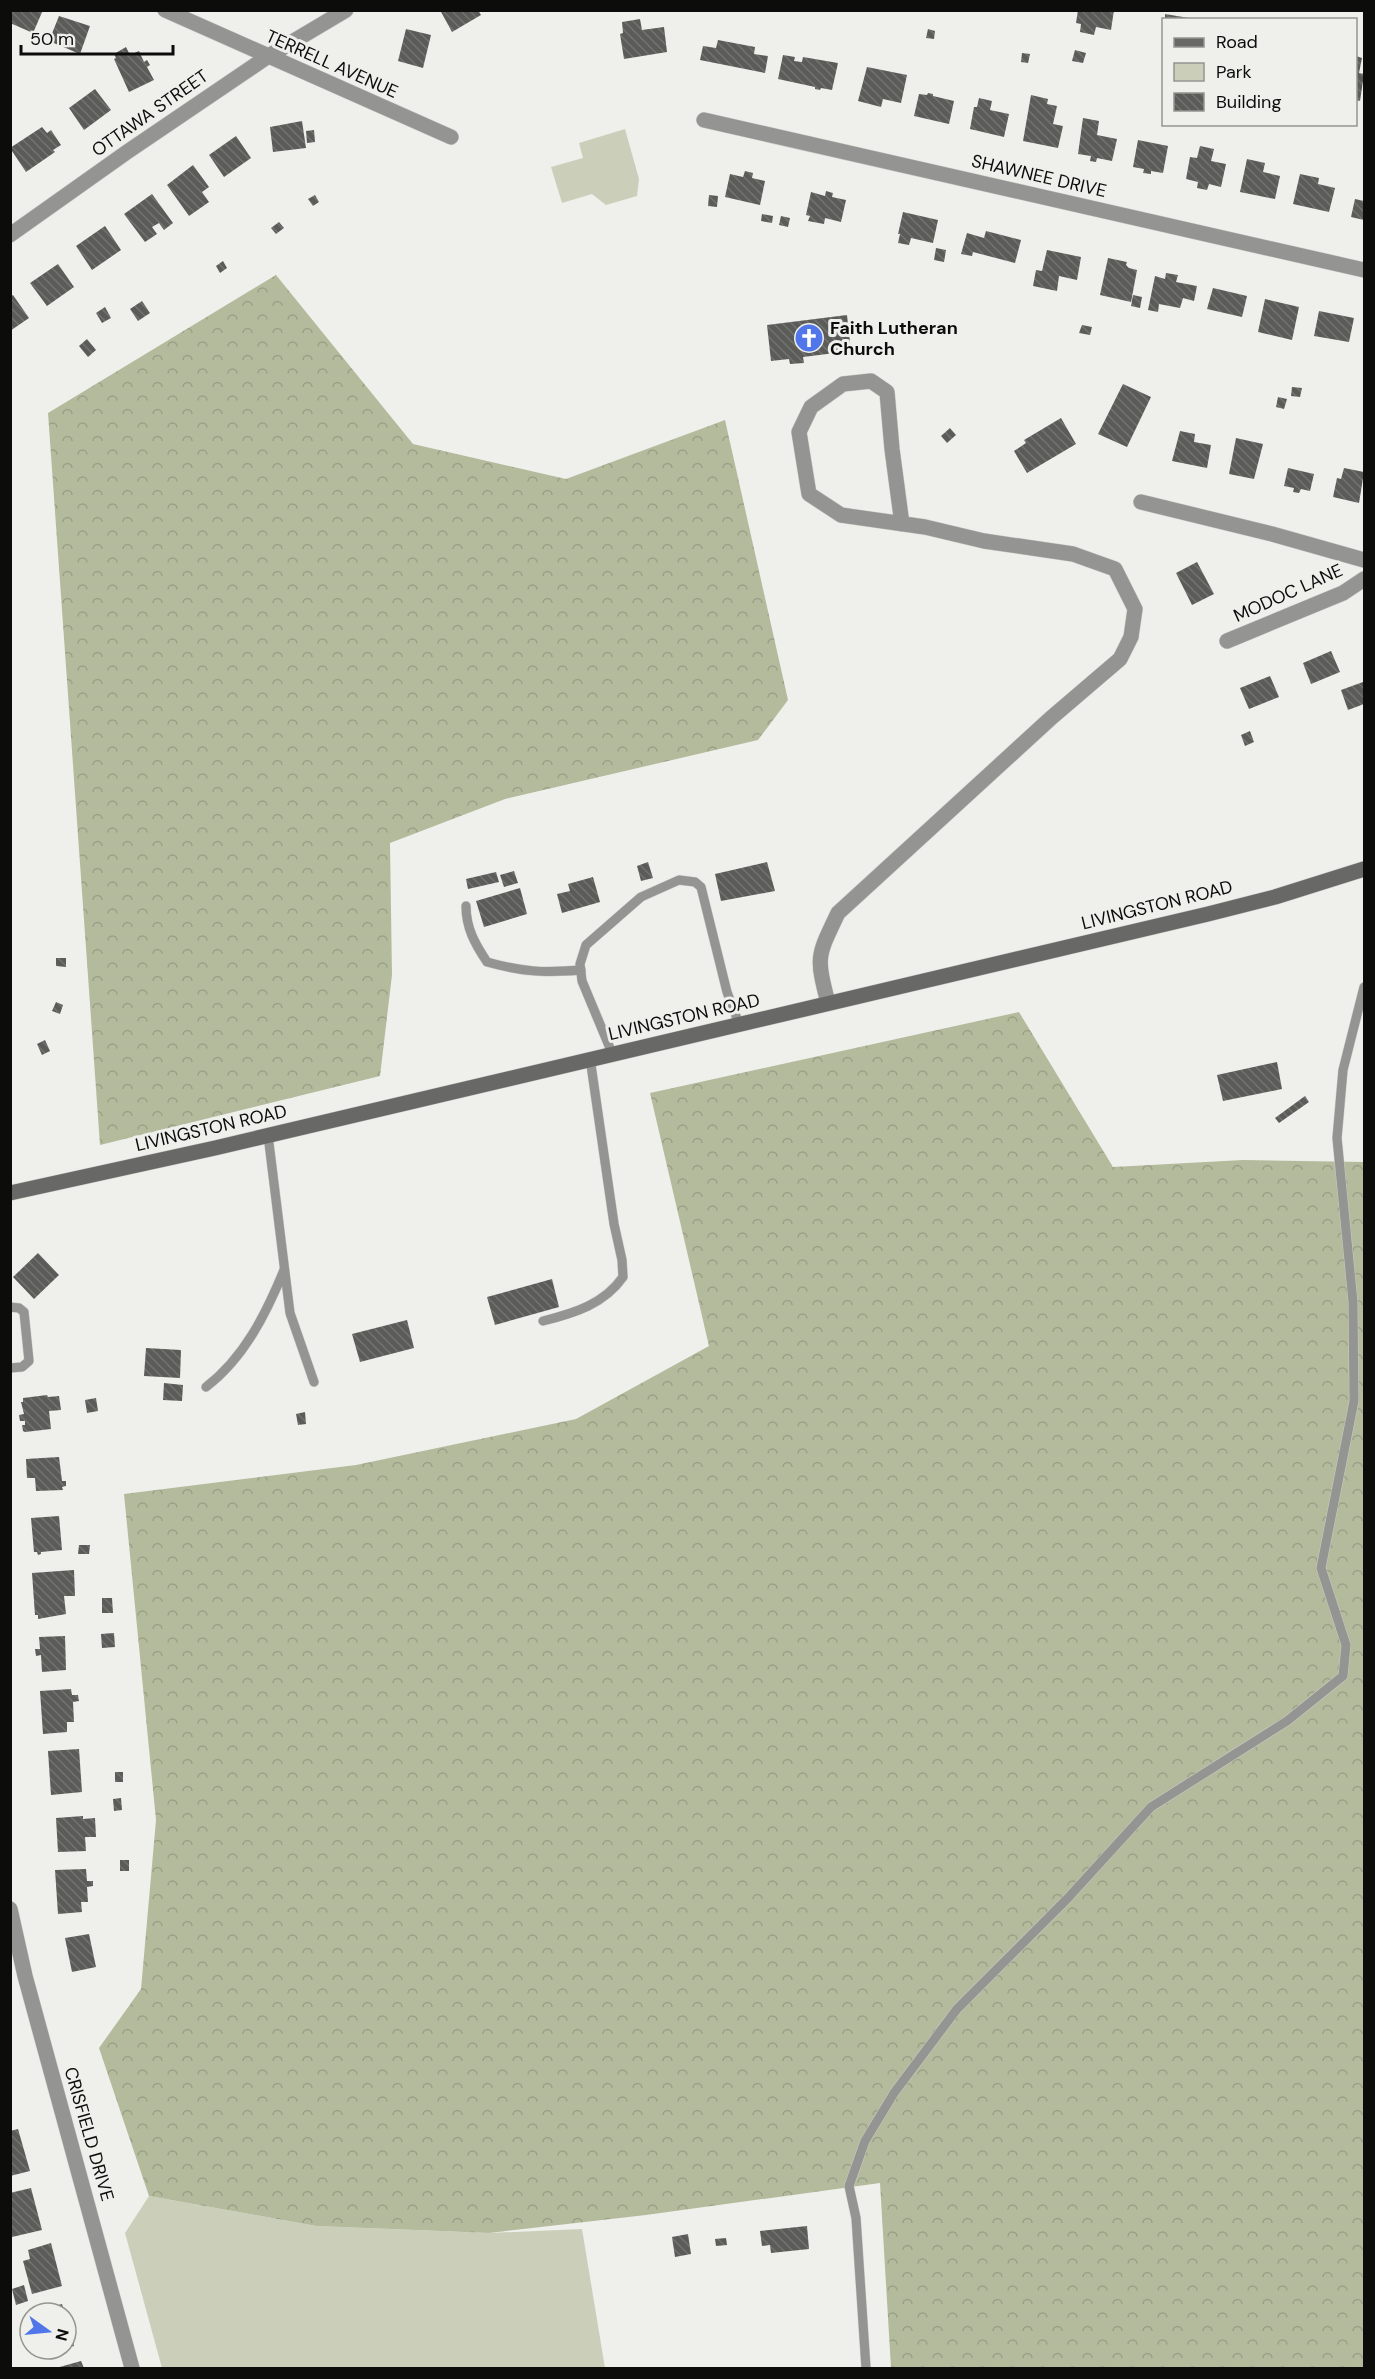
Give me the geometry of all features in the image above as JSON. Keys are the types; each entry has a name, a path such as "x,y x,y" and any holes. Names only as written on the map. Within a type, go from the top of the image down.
{"main road":[{"name":"LIVINGSTON ROAD","path":"10,1193 268,1135 1264,900 1365,868"}],"street":[{"name":"TERRELL AVENUE","path":"165,10 184,15 267,57 451,137"},
{"name":"OTTAWA STREET","path":"10,235 267,57 346,10"},
{"name":"SHAWNEE DRIVE","path":"704,120 1365,270"},
{"path":"828,1003 819,960 820,949 838,913 1051,718 1120,659 1131,637 1134,609 1115,569 1073,554 984,541 902,524 841,515 809,494 799,432 811,407 843,384 871,381 887,392 902,524"},
{"path":"1141,502 1272,534 1365,560"},
{"name":"MODOC LANE","path":"1227,641 1343,593 1365,579"},
{"name":"CRISFIELD DRIVE","path":"10,1909 25,1976 132,2368"}],"lane":[{"path":"612,1053 582,981 580,964 586,945 641,897 679,880 695,882 701,887 727,992 739,1024"},
{"path":"466,906 471,936 487,962 518,971 543,973 581,970"},
{"path":"866,2368 856,2218 849,2186 864,2141 894,2093 957,2008 1067,1899 1151,1807 1287,1721 1343,1676 1346,1645 1320,1568 1354,1401 1353,1302 1337,1138 1343,1070 1365,987"},
{"path":"543,1321 588,1307 609,1294 623,1277 590,1058"},
{"path":"268,1135 290,1313 314,1382"},
{"path":"206,1387 220,1376 245,1346 269,1308 285,1268"},
{"path":"10,1308 19,1308 24,1312 28,1361 22,1367 10,1368"}],"green space":[{"path":"625,129 639,179 637,196 606,205 592,194 562,203 551,167 583,158 579,143"},
{"path":"276,275 413,444 566,479 725,420 788,700 758,740 505,799 390,843 392,975 380,1076 100,1145 48,413"},
{"path":"1019,1012 1113,1167 1243,1160 1364,1162 1364,2368 891,2368 880,2183 646,2215 489,2233 316,2226 149,2196 99,2048 141,1989 156,1820 124,1494 356,1465 576,1419 709,1346 650,1093"},
{"path":"149,2196 316,2226 489,2233 582,2229 605,2368 162,2368 125,2233"}],"building":[{"path":"10,10 43,10 33,33 10,23"},
{"path":"440,10 478,10 481,15 452,32"},
{"path":"1078,10 1114,10 1111,30 1096,27 1094,35 1080,32 1081,24 1076,23"},
{"path":"1165,14 1189,18 1165,18"},
{"path":"59,16 90,26 80,54 49,41"},
{"path":"640,19 642,30 664,27 667,52 624,59 620,34 623,33 622,22"},
{"path":"406,29 431,35 423,68 398,61"},
{"path":"928,29 935,31 934,39 926,38"},
{"path":"718,40 755,47 754,54 768,56 765,73 700,60 703,46 716,48"},
{"path":"126,47 130,55 139,51 144,62 147,60 150,65 147,67 154,80 129,92 114,59 116,58 114,54"},
{"path":"1075,50 1086,53 1083,63 1072,61"},
{"path":"1022,53 1030,54 1028,63 1021,62"},
{"path":"783,55 795,57 794,61 802,62 803,57 838,63 832,90 815,89 815,87 778,79"},
{"path":"1357,56 1362,58 1359,73 1364,74 1360,101 1357,100"},
{"path":"867,67 907,75 901,103 883,99 881,107 858,101"},
{"path":"95,89 111,110 84,130 69,108"},
{"path":"928,93 954,101 949,124 914,116 919,94 927,95"},
{"path":"1031,95 1048,99 1047,104 1057,106 1053,124 1063,126 1058,148 1023,141"},
{"path":"979,98 992,101 990,110 1009,114 1004,137 970,129 974,107 977,107"},
{"path":"1083,118 1099,121 1097,135 1117,139 1112,161 1097,158 1096,162 1090,161 1091,156 1078,154"},
{"path":"302,121 306,148 273,152 270,127"},
{"path":"42,127 47,133 51,130 61,145 53,150 55,152 26,172 10,148"},
{"path":"314,130 315,142 307,143 306,131"},
{"path":"236,136 251,158 224,177 209,155"},
{"path":"1138,140 1168,146 1163,173 1151,171 1151,174 1143,173 1144,169 1133,167"},
{"path":"1200,146 1214,149 1211,161 1226,164 1221,187 1209,184 1207,190 1197,188 1198,182 1186,179 1190,157 1197,158"},
{"path":"1247,159 1265,163 1263,172 1280,176 1275,199 1240,192"},
{"path":"193,165 209,187 202,192 209,202 189,216 167,185"},
{"path":"745,171 753,173 752,178 765,181 760,205 725,197 730,174 743,177"},
{"path":"1300,174 1319,178 1318,184 1335,188 1329,212 1293,204"},
{"path":"826,191 833,193 832,197 846,200 841,222 825,218 824,224 808,221 810,216 806,215 811,192 825,196"},
{"path":"152,194 173,223 164,230 159,223 152,227 157,234 145,242 124,214"},
{"path":"315,195 319,202 313,206 308,199"},
{"path":"709,195 718,196 717,207 708,206"},
{"path":"1355,199 1364,201 1364,220 1351,217"},
{"path":"903,212 938,220 933,243 911,238 909,245 898,243"},
{"path":"762,214 773,216 772,223 761,221"},
{"path":"781,216 790,218 788,227 779,225"},
{"path":"279,222 284,228 276,234 271,228"},
{"path":"105,226 121,250 92,270 76,246"},
{"path":"986,231 1021,240 1015,263 973,252 972,256 961,254 967,233 984,238"},
{"path":"936,248 946,250 944,262 934,260"},
{"path":"1047,250 1081,257 1077,280 1059,276 1057,291 1033,286 1036,270 1042,271"},
{"path":"1108,258 1127,262 1126,265 1129,268 1137,270 1131,302 1100,295"},
{"path":"223,261 227,268 220,273 216,266"},
{"path":"58,264 74,287 47,306 30,283"},
{"path":"1166,273 1178,275 1176,282 1197,286 1194,301 1183,298 1180,308 1159,304 1158,312 1148,310 1155,276 1165,279"},
{"path":"1213,288 1247,296 1242,317 1207,309"},
{"path":"13,295 29,318 10,331 10,297"},
{"path":"1133,295 1142,297 1140,308 1131,306"},
{"path":"1265,299 1299,307 1292,340 1258,332"},
{"path":"142,301 150,313 138,321 130,309"},
{"path":"105,307 111,318 102,323 96,313"},
{"path":"1319,311 1354,318 1349,342 1314,336"},
{"name":"Faith Lutheran Church","path":"847,315 851,351 803,357 804,363 790,364 789,359 771,361 767,325"},
{"path":"1082,325 1092,327 1090,335 1079,333"},
{"path":"87,339 96,350 88,357 79,346"},
{"path":"1123,384 1151,397 1127,447 1098,434"},
{"path":"1292,387 1302,388 1300,397 1291,396"},
{"path":"1278,397 1287,399 1284,409 1276,407"},
{"path":"1061,418 1076,444 1027,473 1014,451 1026,443 1024,440"},
{"path":"950,428 956,435 947,443 941,436"},
{"path":"1180,431 1195,434 1194,442 1211,445 1207,468 1172,461"},
{"path":"1236,438 1263,444 1254,479 1229,474"},
{"path":"1288,468 1314,474 1310,491 1301,489 1299,493 1293,492 1294,488 1284,486"},
{"path":"1344,468 1364,472 1359,503 1333,497 1337,478 1341,479"},
{"path":"1197,562 1214,594 1192,605 1176,573"},
{"path":"1331,651 1340,672 1311,684 1303,663"},
{"path":"1270,676 1279,697 1249,709 1240,688"},
{"path":"1363,682 1364,704 1348,710 1341,690"},
{"path":"1250,731 1254,742 1245,746 1241,735"},
{"path":"648,862 653,878 641,881 637,866"},
{"path":"767,862 775,891 721,901 715,874"},
{"path":"514,871 518,883 504,887 500,875"},
{"path":"496,872 499,882 468,889 466,879"},
{"path":"593,877 600,902 562,913 557,894 570,891 568,884"},
{"path":"520,888 527,914 484,927 476,901"},
{"path":"56,958 66,958 66,967 56,966"},
{"path":"56,1002 63,1005 60,1014 52,1011"},
{"path":"45,1040 50,1051 42,1055 37,1044"},
{"path":"1277,1062 1282,1089 1223,1101 1217,1075"},
{"path":"1305,1096 1309,1102 1279,1123 1275,1118"},
{"path":"38,1253 59,1275 34,1299 13,1277"},
{"path":"552,1279 559,1307 495,1325 487,1297"},
{"path":"407,1320 414,1348 360,1362 352,1334"},
{"path":"146,1348 181,1350 180,1378 144,1376"},
{"path":"164,1383 183,1385 182,1401 163,1400"},
{"path":"47,1395 48,1397 59,1396 61,1410 49,1411 51,1429 23,1431 22,1425 25,1425 25,1421 20,1421 19,1415 24,1414 21,1402 23,1398"},
{"path":"96,1398 98,1411 87,1413 85,1400"},
{"path":"305,1412 306,1424 298,1425 296,1414"},
{"path":"59,1457 62,1481 66,1481 66,1486 62,1487 63,1490 36,1491 35,1478 27,1478 26,1459"},
{"path":"59,1516 62,1550 41,1552 38,1555 34,1552 31,1518"},
{"path":"79,1545 90,1545 89,1554 78,1554"},
{"path":"74,1570 75,1596 64,1596 66,1614 38,1619 38,1615 35,1615 32,1573"},
{"path":"102,1598 112,1598 113,1613 102,1613"},
{"path":"114,1633 115,1647 102,1648 101,1634"},
{"path":"65,1636 66,1670 42,1672 41,1655 36,1656 35,1649 40,1649 39,1637"},
{"path":"71,1689 72,1695 78,1695 79,1701 73,1702 74,1722 67,1722 67,1732 43,1734 40,1691"},
{"path":"79,1749 82,1792 51,1795 48,1751"},
{"path":"115,1772 123,1772 123,1782 115,1782"},
{"path":"121,1798 122,1810 114,1811 113,1799"},
{"path":"83,1816 83,1819 95,1818 96,1837 85,1837 86,1851 58,1852 56,1818"},
{"path":"120,1860 129,1860 129,1871 120,1871"},
{"path":"86,1869 87,1881 93,1881 93,1886 87,1887 88,1902 81,1902 82,1912 58,1914 55,1870"},
{"path":"89,1934 96,1967 72,1972 65,1938"},
{"path":"18,2129 30,2171 10,2176 10,2131"},
{"path":"31,2188 42,2230 12,2237 10,2193"},
{"path":"807,2226 809,2249 771,2253 770,2245 762,2246 760,2231"},
{"path":"688,2234 691,2254 675,2257 672,2237"},
{"path":"726,2238 727,2245 716,2246 715,2239"},
{"path":"51,2243 62,2286 32,2294 23,2261 30,2259 28,2250"},
{"path":"24,2285 28,2301 18,2301 16,2305 12,2289"},
{"path":"81,2361 84,2368 56,2368"}],"place":[{"name":"Faith Lutheran Church","path":"809,338"}]}
